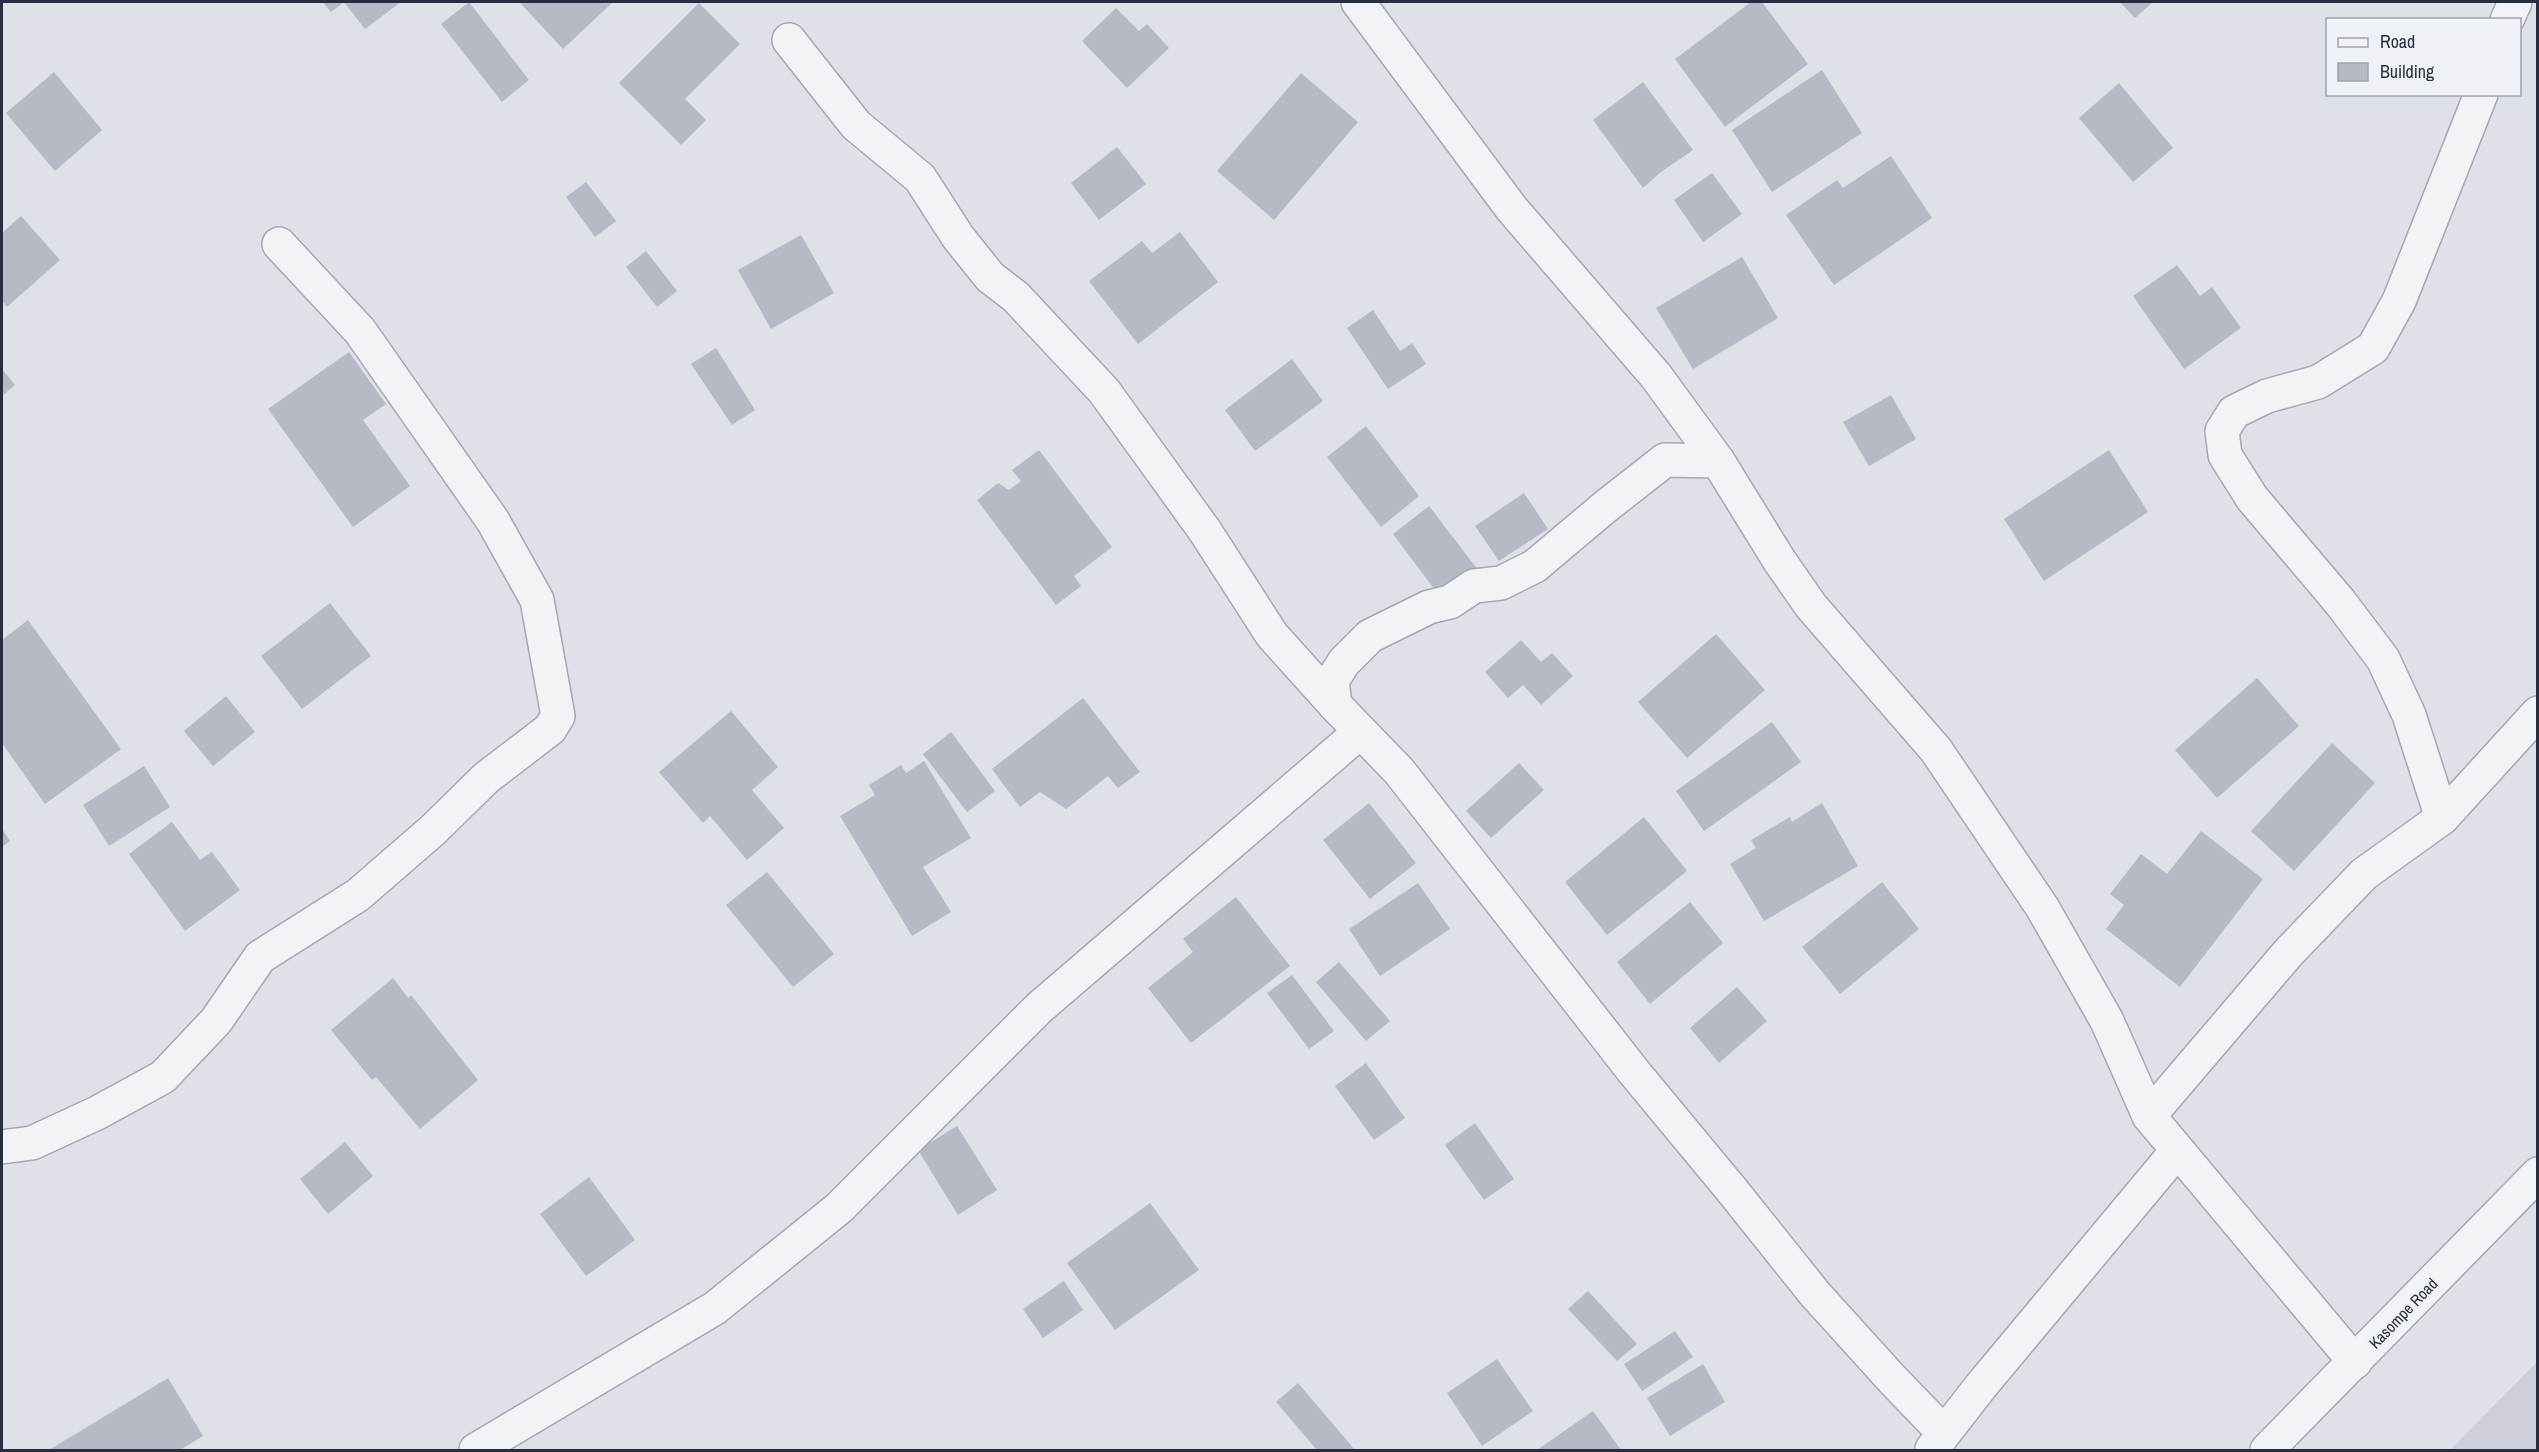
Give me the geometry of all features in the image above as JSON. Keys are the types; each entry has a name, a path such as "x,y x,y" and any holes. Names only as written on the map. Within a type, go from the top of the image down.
{"street":[{"path":"1358,2 1512,209 1656,376 1718,461 1779,560 1811,606 1936,750 2042,907 2107,1022 2149,1116 2176,1152 2355,1362"},
{"path":"2508,18 2515,2"},
{"path":"789,40 856,125 920,178 958,237 990,277 1016,297 1104,391 1205,531 1272,635 1360,732 1399,771 1634,1072 1815,1294 1892,1379 1938,1442 1981,1386 2176,1152"},
{"path":"2442,818 2409,715 2383,659 2340,602 2252,498 2225,455 2222,431 2234,412 2267,396 2318,382 2373,348 2399,301 2480,96"},
{"path":"2,1147 32,1143 97,1113 163,1077 216,1021 260,957 358,895 433,830 486,778 550,729 558,716 537,600 493,521 360,331 279,244"},
{"path":"1335,705 1332,681 1344,662 1370,636 1429,607 1450,602 1474,586 1501,583 1535,566 1665,460 1718,461"},
{"path":"2149,1116 2289,952 2364,874 2442,818 2538,713"},
{"path":"476,1450 715,1308 840,1208 1039,1008 1360,732"},
{"name":"Kasompe Road","path":"2267,1450 2538,1174"}],"shaded area":[{"path":"2537,1362 2537,1450 2450,1450"}],"building":[{"path":"323,2 344,2 331,12"},
{"path":"344,2 401,2 365,29"},
{"path":"469,2 529,80 502,102 441,24"},
{"path":"524,2 613,2 563,49 521,4"},
{"path":"1751,2 1762,2 1808,64 1725,127 1675,59"},
{"path":"2120,2 2153,2 2135,18"},
{"path":"699,3 740,44 685,99 706,120 681,145 619,83"},
{"path":"1116,8 1139,31 1147,24 1169,48 1127,88 1082,41"},
{"path":"1822,70 1862,133 1772,192 1732,130"},
{"path":"54,72 102,130 55,171 6,113"},
{"path":"1301,73 1358,122 1274,220 1217,171"},
{"path":"1643,82 1693,150 1661,172 1643,188 1593,120"},
{"path":"2119,83 2173,148 2133,182 2079,118"},
{"path":"1117,147 1146,184 1099,220 1071,183"},
{"path":"1891,156 1932,218 1834,285 1786,215 1837,180 1843,188"},
{"path":"1712,173 1742,214 1703,242 1674,200"},
{"path":"586,182 616,221 595,237 566,197"},
{"path":"21,216 60,260 7,307 2,301 2,233"},
{"path":"1180,232 1218,282 1138,344 1089,281 1142,241 1152,253"},
{"path":"801,235 834,293 771,329 738,270"},
{"path":"646,251 677,291 657,307 626,267"},
{"path":"1742,257 1778,318 1693,369 1656,308"},
{"path":"2177,265 2200,296 2212,287 2241,328 2184,369 2133,296"},
{"path":"1373,310 1400,351 1412,343 1426,364 1388,389 1347,328"},
{"path":"716,348 755,410 732,425 691,364"},
{"path":"349,352 386,404 363,420 410,486 353,527 268,409"},
{"path":"1292,359 1323,401 1255,451 1225,410"},
{"path":"2,369 15,385 2,396"},
{"path":"1891,395 1916,439 1869,466 1843,422"},
{"path":"1366,426 1419,496 1381,527 1327,457"},
{"path":"1039,450 1112,547 1074,576 1081,586 1056,605 977,500 998,483 1009,490 1021,481 1012,470"},
{"path":"2109,450 2148,512 2044,581 2004,519"},
{"path":"1524,493 1548,529 1499,561 1475,526"},
{"path":"1429,506 1478,570 1441,598 1393,534"},
{"path":"330,603 371,656 302,709 261,656"},
{"path":"28,620 121,749 45,804 2,743 2,640"},
{"path":"1716,634 1765,690 1687,758 1638,702"},
{"path":"1521,640 1541,662 1552,653 1573,676 1541,705 1523,685 1508,698 1485,672"},
{"path":"2257,678 2299,726 2217,798 2175,750"},
{"path":"226,696 255,732 213,766 184,731"},
{"path":"1083,698 1140,772 1118,788 1108,776 1066,809 1040,792 1020,807 992,769"},
{"path":"731,711 778,767 752,790 784,828 747,860 710,816 703,823 659,772"},
{"path":"1772,722 1801,762 1704,831 1676,791"},
{"path":"951,732 995,791 967,812 923,754"},
{"path":"2332,743 2375,783 2294,871 2251,831"},
{"path":"924,761 971,838 923,867 951,912 912,936 840,816 875,795 869,785 901,765 906,773"},
{"path":"1519,763 1544,790 1491,838 1466,811"},
{"path":"144,766 170,807 109,846 83,805"},
{"path":"1369,803 1416,863 1370,899 1323,840"},
{"path":"1822,803 1858,866 1764,921 1730,864 1756,848 1751,840 1790,817 1792,822"},
{"path":"1644,817 1687,871 1607,935 1565,882"},
{"path":"172,822 200,860 212,852 240,890 185,931 129,854"},
{"path":"2,829 10,841 2,847"},
{"path":"2201,831 2263,879 2180,987 2106,929 2124,905 2110,894 2141,854 2167,874"},
{"path":"767,872 834,954 793,987 726,905"},
{"path":"1882,882 1919,929 1840,994 1802,947"},
{"path":"1418,883 1450,929 1380,976 1349,929"},
{"path":"1236,897 1290,966 1191,1043 1148,988 1193,952 1183,939"},
{"path":"1690,902 1723,943 1650,1004 1617,962"},
{"path":"1339,962 1390,1021 1366,1041 1316,982"},
{"path":"1292,975 1334,1031 1309,1049 1267,993"},
{"path":"393,978 408,998 411,995 478,1080 420,1129 376,1077 372,1080 331,1030"},
{"path":"1737,987 1767,1021 1719,1063 1690,1028"},
{"path":"1366,1063 1405,1118 1374,1140 1335,1086"},
{"path":"1475,1123 1514,1179 1484,1200 1445,1145"},
{"path":"957,1126 997,1190 958,1215 918,1150"},
{"path":"345,1142 373,1176 328,1214 300,1179"},
{"path":"589,1177 635,1240 586,1276 540,1214"},
{"path":"1150,1203 1199,1270 1115,1330 1067,1263"},
{"path":"1064,1281 1083,1310 1043,1338 1023,1309"},
{"path":"1588,1291 1637,1344 1617,1361 1568,1309"},
{"path":"1675,1331 1693,1357 1642,1391 1624,1364"},
{"path":"1497,1359 1533,1411 1482,1446 1447,1393"},
{"path":"1703,1364 1725,1402 1670,1436 1647,1398"},
{"path":"168,1378 203,1436 180,1450 49,1450"},
{"path":"1298,1383 1355,1450 1317,1450 1276,1402"},
{"path":"1593,1411 1621,1450 1537,1450"}]}
